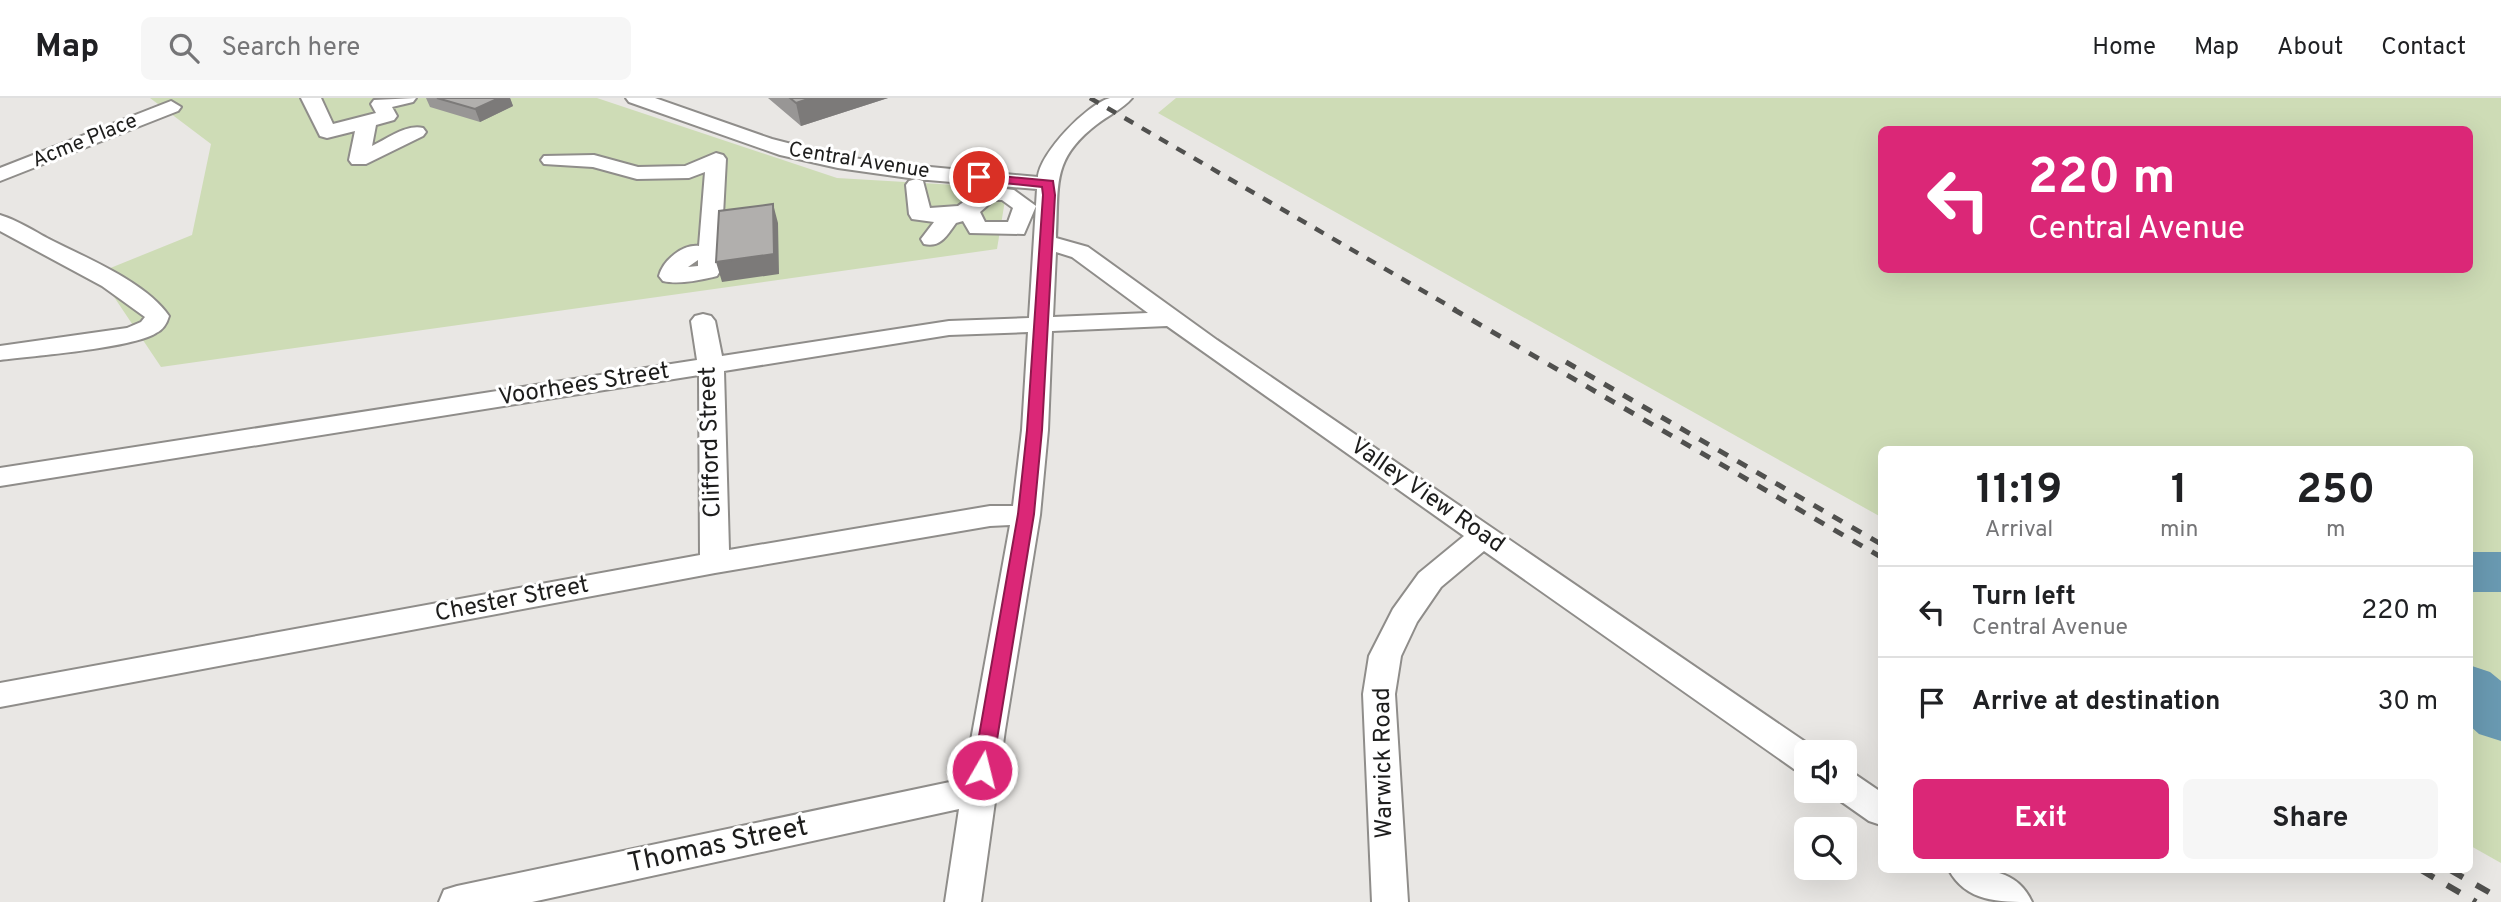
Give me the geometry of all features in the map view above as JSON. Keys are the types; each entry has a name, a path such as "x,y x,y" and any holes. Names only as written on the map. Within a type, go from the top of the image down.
{"street":[{"name":"Acme Place","path":"0,175 171,107 151,98"},
{"path":"311,98 327,132 387,116 380,101 407,98"},
{"name":"Central Avenue","path":"636,98 775,147 810,156 902,171 1048,184"},
{"path":"963,902 979,790 1026,514 1035,430 1049,169 1055,154 1094,116 1122,98"},
{"path":"367,122 359,160 416,132"},
{"path":"551,160 594,161 637,173 689,172 716,159 709,271 671,276 673,267 695,252"},
{"path":"916,185 920,214 949,217 932,239"},
{"path":"0,222 144,303 156,312 157,316 153,325 127,335 0,354"},
{"name":"Valley View Road","path":"1044,241 1080,252 1794,751"},
{"name":"Voorhees Street","path":"0,477 949,328 1171,318"},
{"name":"Clifford Street","path":"704,321 710,366 715,563"},
{"name":"Chester Street","path":"0,695 715,563 990,516 1026,514"},
{"name":"Warwick Road","path":"1390,902 1379,694 1385,656 1404,617 1430,580 1483,536"},
{"name":"Thomas Street","path":"457,902 979,790"},
{"path":"1857,794 1878,809"},
{"path":"1971,873 2014,902"}],"green space":[{"path":"150,98 597,98 837,178 1007,188 997,249 161,367 98,273 192,235 211,144"},
{"path":"1176,98 2501,98 2501,863 2473,847 2473,446 1878,446 1878,515 1158,113"}],"building":[{"path":"437,98 499,98 475,109"},
{"path":"790,98 811,98 796,103"},
{"path":"773,204 774,254 716,262 719,211"}],"waterway":[{"path":"2473,572 2501,572"},
{"path":"2473,692 2501,717"}],"railway":[{"path":"1090,98 1456,310"},
{"path":"1453,309 1878,555"},
{"path":"1566,362 1878,542"},
{"path":"2426,873 2476,902"},
{"path":"2455,873 2501,899"}],"route":[{"path":"979,177 1048,184 1049,195 1044,241 1035,430 1026,514 982,770"}]}
